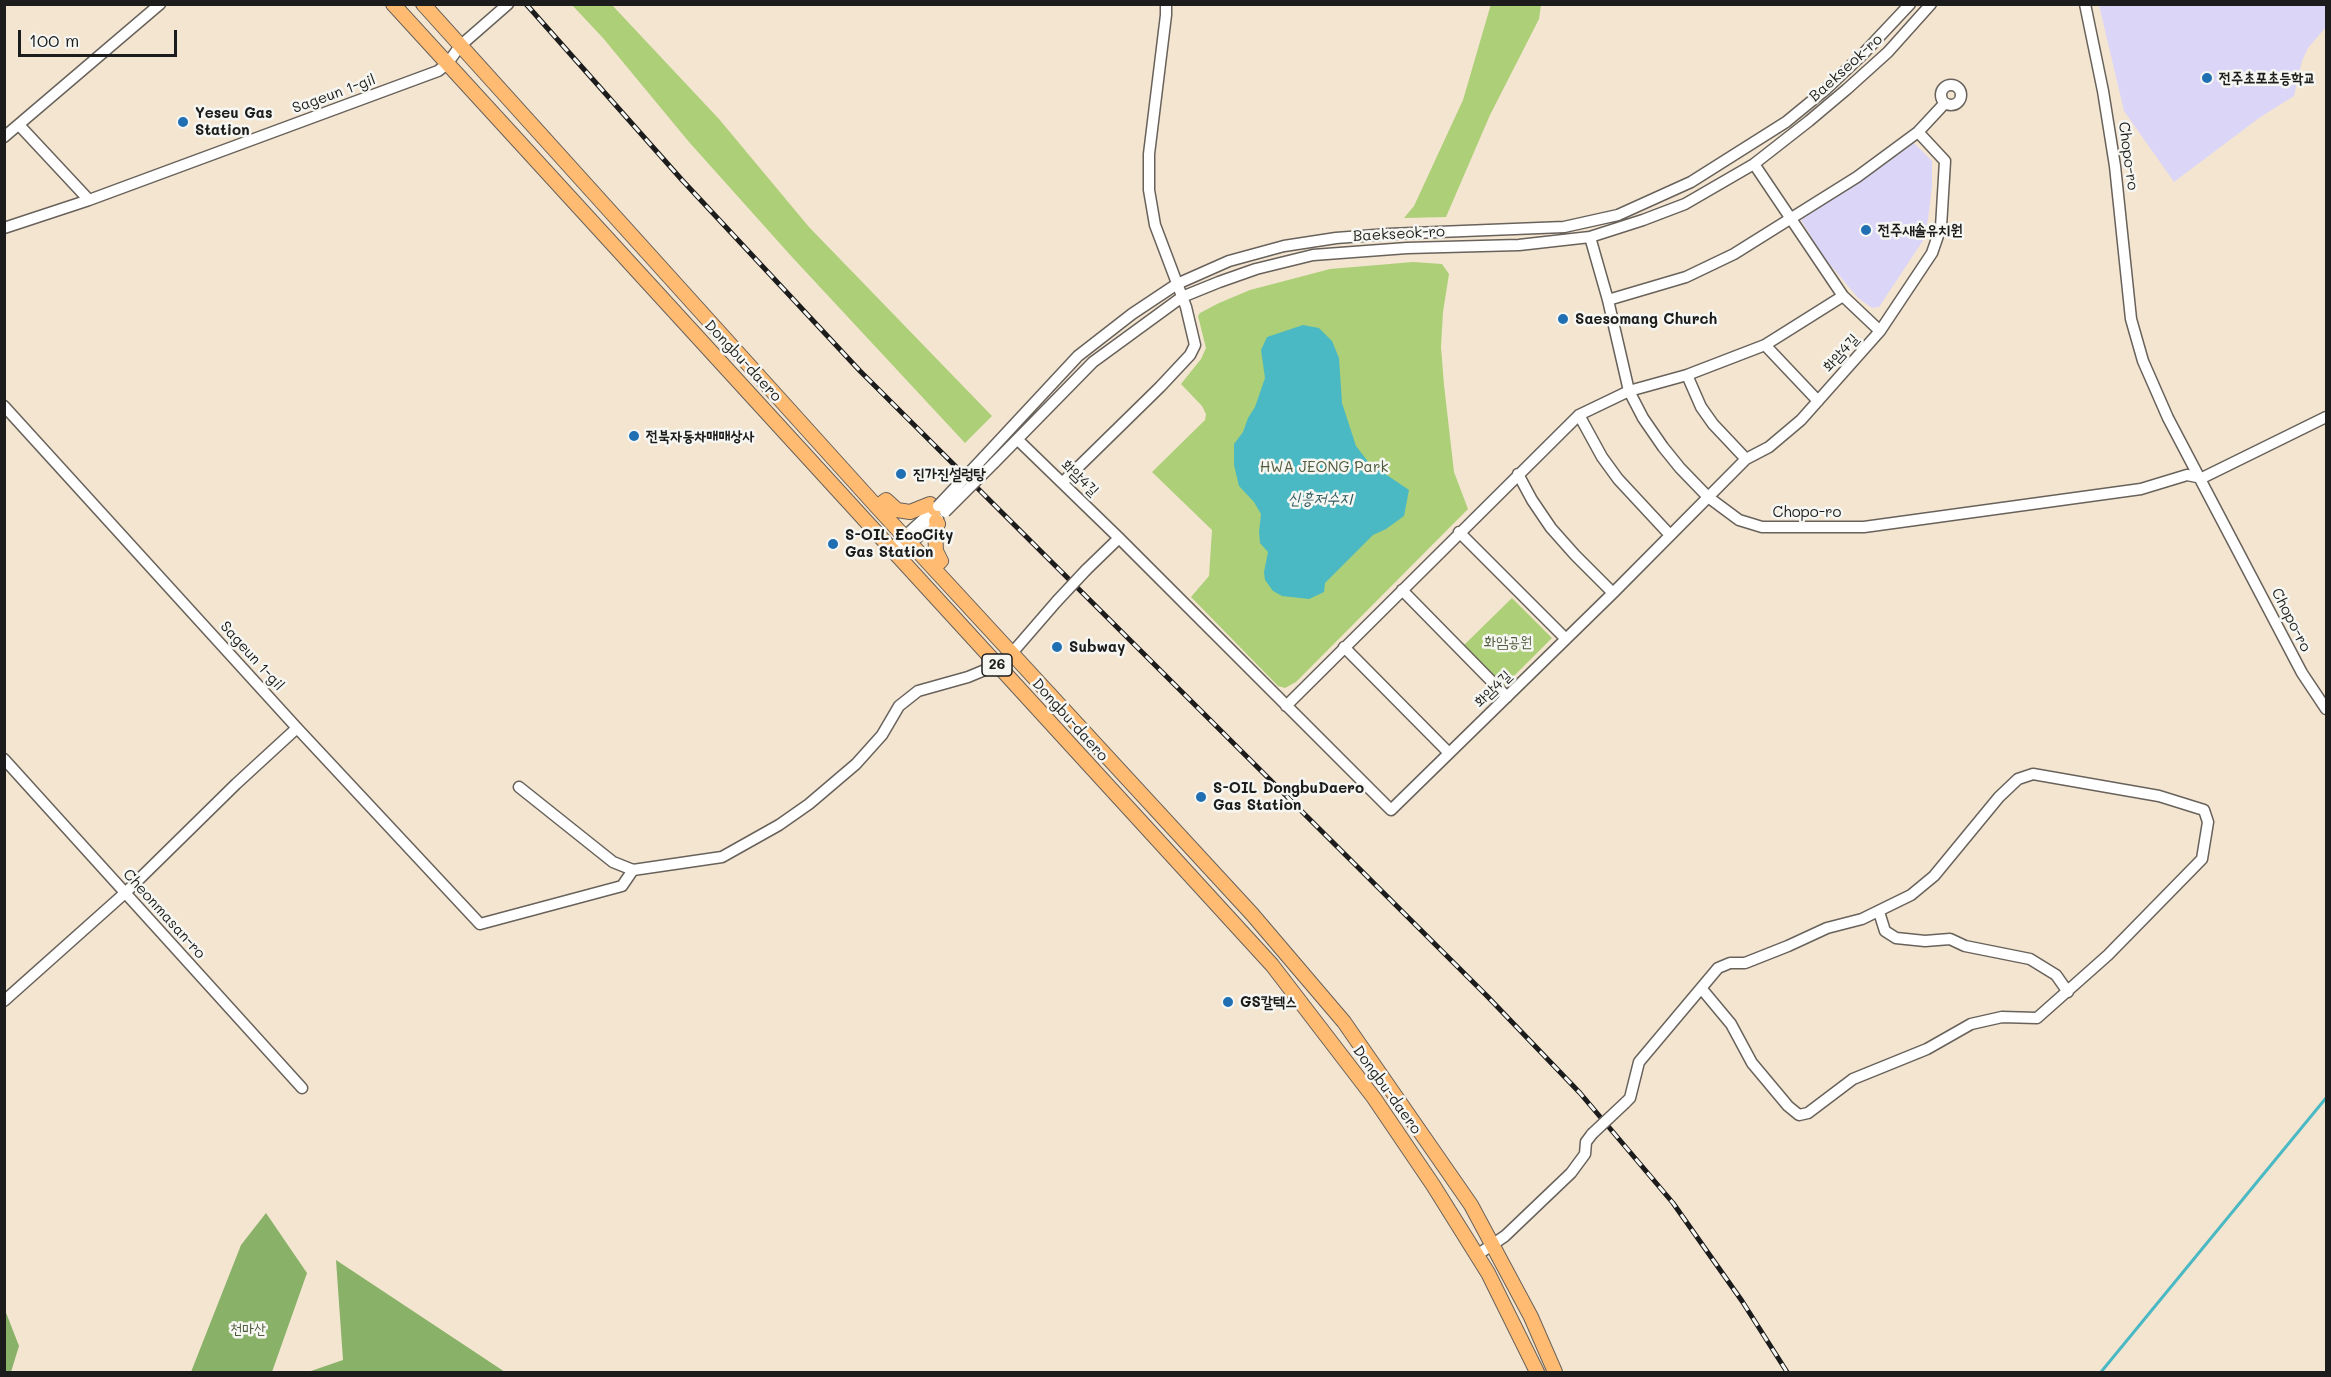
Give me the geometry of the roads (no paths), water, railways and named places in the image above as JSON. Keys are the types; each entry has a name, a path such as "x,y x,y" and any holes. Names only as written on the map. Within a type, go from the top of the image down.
{"main road":[{"name":"Dongbu-daero","path":"393,4 1272,965 1374,1098 1434,1185 1477,1255 1537,1372"},
{"name":"Dongbu-daero","path":"423,4 877,507 1252,914 1344,1022 1472,1205 1531,1317 1555,1372"},
{"path":"877,507 886,500 897,510 910,512 930,504 938,512 938,524 935,529 936,551 941,561 934,567"}],"street":[{"path":"4,137 160,4"},
{"name":"Sageun 1-gil","path":"4,228 89,200 438,71 447,64 460,46 508,4"},
{"path":"1063,482 1160,387 1190,355 1195,345 1182,297 1155,225 1149,190 1149,154 1166,4"},
{"name":"Baekseok-ro","path":"895,551 938,512 989,460 1078,356 1132,314 1177,284 1229,261 1284,246 1336,238 1388,234 1564,227 1618,215 1691,182 1786,122 1856,61 1910,4"},
{"name":"Baekseok-ro","path":"989,460 1017,440 1093,362 1182,297 1256,269 1312,255 1398,249 1519,245 1590,237 1685,204 1754,164 1847,90 1888,52 1931,4"},
{"name":"Chopo-ro","path":"2085,4 2103,91 2115,166 2131,319 2143,361 2168,418 2202,478 2302,674 2326,709"},
{"path":"1608,300 1686,277 1734,254 1857,177 1918,132 1945,103"},
{"path":"19,125 89,200"},
{"name":"화암4길","path":"1017,440 1063,482 1391,810 1746,459 1785,434 1880,331 1932,253 1941,227 1945,161 1918,132"},
{"path":"1754,164 1843,296 1880,331"},
{"name":"Chopo-ro","path":"1590,237 1608,300 1629,391 1643,418 1663,447 1708,497 1738,520 1762,527 1864,527 2141,489 2187,475 2202,478"},
{"path":"1286,706 1579,415 1629,391 1687,375 1765,345 1843,296"},
{"path":"1765,345 1818,400"},
{"path":"1687,375 1701,406 1713,424 1746,459"},
{"name":"Sageun 1-gil","path":"4,406 297,728 480,924 622,886 633,870"},
{"path":"1579,415 1602,457 1618,479 1670,535"},
{"path":"2202,478 2326,417"},
{"path":"1518,474 1551,528 1613,593"},
{"path":"1460,532 1566,639"},
{"path":"519,787 606,856 633,870 722,857 737,850 809,804 833,784 856,764 882,735 899,706 918,691 968,677 997,665 1012,653 1086,570 1119,538"},
{"path":"1402,590 1507,697"},
{"path":"1344,647 1449,753"},
{"path":"4,1000 125,892 297,728"},
{"name":"Cheonmasan-ro","path":"4,759 302,1088"},
{"path":"1477,1255 1493,1246 1571,1173 1585,1154 1586,1142 1592,1134 1630,1098 1639,1062 1701,988 1718,968 1730,963 1745,963 1827,928 1863,919 1911,895 1934,876 1999,797 2018,779 2032,774 2159,796 2204,810 2208,822 2202,859 2108,955 2037,1018 2002,1017 1971,1024 1927,1048 1853,1079 1808,1113 1798,1115 1788,1107 1752,1063 1731,1024 1701,988"},
{"path":"1879,912 1885,931 1896,938 1925,941 1950,939 1965,946 2030,959 2056,975 2068,992"}],"water":[{"name":"신흥저수지","path":"1303,325 1319,328 1332,341 1339,358 1342,403 1356,446 1369,463 1409,490 1404,516 1373,535 1325,583 1324,592 1309,599 1282,596 1273,591 1265,580 1264,572 1268,552 1260,543 1261,514 1254,502 1239,486 1234,465 1234,444 1243,432 1255,407 1265,378 1261,350 1267,337"}],"waterway":[{"path":"2101,1372 2326,1098"}],"railway":[{"path":"526,4 682,180 860,371 1487,996 1580,1093 1673,1203 1742,1301 1787,1372"}],"place":[{"name":"전주초포초등학교","path":"2207,78"},
{"name":"Yeseu Gas Station","path":"183,122"},
{"name":"전주새솔유치원","path":"1866,230"},
{"name":"Saesomang Church","path":"1563,319"},
{"name":"전북자동차매매상사","path":"634,436"},
{"name":"진가진설렁탕","path":"901,474"},
{"name":"S-OIL EcoCity Gas Station","path":"833,544"},
{"name":"Subway","path":"1057,647"},
{"name":"S-OIL DongbuDaero Gas Station","path":"1201,797"},
{"name":"GS칼텍스","path":"1228,1002"}],"park label":[{"name":"HWA JEONG Park","path":"1324,467"},
{"name":"화암공원","path":"1508,642"},
{"name":"천마산","path":"248,1329"}]}
